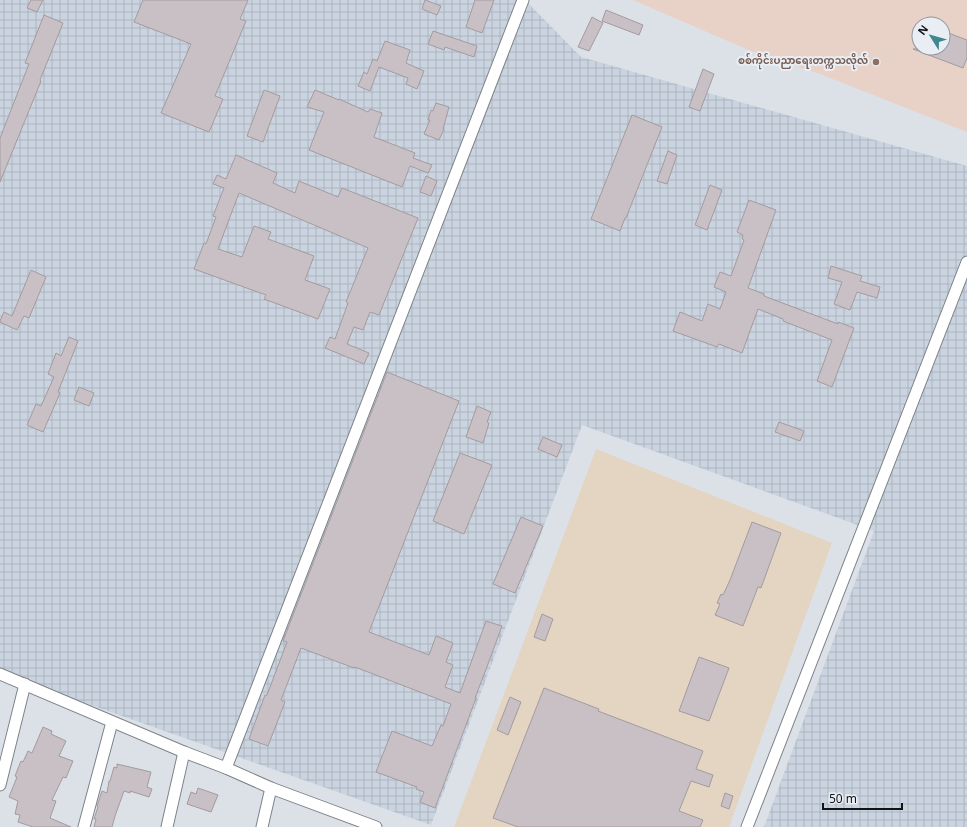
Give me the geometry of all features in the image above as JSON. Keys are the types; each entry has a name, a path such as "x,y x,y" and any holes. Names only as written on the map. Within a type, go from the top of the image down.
{"street":[{"path":"226,768 523,0"},
{"path":"747,827 967,262"},
{"path":"0,674 271,788 376,827"},
{"path":"0,785 25,684"},
{"path":"84,827 112,722"},
{"path":"168,827 184,752"},
{"path":"262,827 271,788"}],"shaded area":[{"path":"0,0 525,0 581,57 967,166 967,827 764,827 874,531 582,425 431,825 0,673"},
{"name":"စစ်ကိုင်းပညာရေးတက္ကသလိုလ်","path":"633,0 967,0 967,132 820,74 751,51"},
{"path":"596,449 832,543 729,827 454,827"}],"building":[{"path":"31,0 43,0 37,12 27,8"},
{"path":"143,0 248,0 240,19 246,21 215,96 223,99 209,132 161,113 191,44 134,22"},
{"path":"425,0 441,6 437,15 422,9"},
{"path":"475,0 494,0 482,33 466,27"},
{"path":"606,10 643,25 639,35 602,21"},
{"path":"44,15 63,23 0,182 0,138 29,64 25,63"},
{"path":"592,17 603,23 589,51 578,47"},
{"path":"433,31 477,46 474,57 445,47 444,50 428,44"},
{"path":"951,34 967,40 967,58 963,68 931,56 951,56"},
{"path":"385,41 410,50 406,63 424,71 417,89 406,84 408,78 379,67 370,91 358,86 364,72 367,74 373,59 377,61"},
{"path":"703,69 714,74 700,111 689,107"},
{"path":"264,90 280,96 263,142 247,136"},
{"path":"315,90 368,112 370,109 382,113 374,137 415,153 413,158 432,165 428,173 410,166 402,187 309,150 324,112 307,107"},
{"path":"436,103 449,107 444,129 439,140 424,134 430,120 428,120 431,110 433,111"},
{"path":"632,115 662,127 620,231 591,219"},
{"path":"668,151 677,155 667,184 657,181"},
{"path":"236,155 277,173 273,183 295,193 299,181 338,197 342,188 418,218 379,315 370,312 363,330 354,327 347,344 369,353 364,364 325,348 330,337 335,339 348,303 346,302 368,248 239,193 218,249 242,257 254,226 271,232 268,239 314,256 305,280 330,289 318,319 264,299 266,295 194,269 204,243 206,244 216,217 213,216 224,188 213,184 217,175 226,179"},
{"path":"426,176 437,181 431,196 420,192"},
{"path":"710,185 722,190 707,230 695,225"},
{"path":"749,200 776,210 748,288 764,294 764,296 838,324 838,322 854,328 832,387 817,381 832,340 783,321 783,319 758,309 742,353 719,344 717,347 673,331 680,312 702,321 708,304 720,309 726,292 714,287 720,272 731,276 744,240 742,239 743,235 737,232"},
{"path":"831,266 862,276 860,281 880,287 877,298 857,292 850,310 834,304 842,282 828,278"},
{"path":"31,270 46,277 29,318 24,316 17,330 0,321 4,312 12,316"},
{"path":"69,337 78,341 58,392 60,393 43,432 27,425 36,404 41,406 54,377 48,374 56,353 61,356"},
{"path":"387,372 459,401 369,632 429,655 436,636 453,643 446,662 453,665 445,687 460,693 486,621 502,626 435,808 420,802 424,792 416,789 417,787 376,772 392,731 432,746 441,725 443,726 451,704 355,667 354,668 301,648 281,700 285,702 268,746 249,739 287,642 283,641"},
{"path":"79,387 94,393 89,406 74,400"},
{"path":"477,406 491,412 487,422 489,423 483,443 466,437"},
{"path":"779,422 804,431 800,441 775,432"},
{"path":"543,437 562,445 557,457 538,449"},
{"path":"460,453 492,465 464,534 433,521"},
{"path":"521,517 543,526 515,593 493,584"},
{"path":"752,522 781,533 761,588 758,587 743,626 715,615 720,604 717,603 721,594 723,595 730,580"},
{"path":"542,614 553,619 545,641 534,637"},
{"path":"699,657 729,668 709,721 679,711"},
{"path":"544,688 599,709 598,711 703,751 696,769 713,775 709,787 691,781 679,811 703,820 700,827 518,827 493,818"},
{"path":"510,697 521,702 508,735 497,730"},
{"path":"43,727 52,731 51,734 66,741 59,756 73,761 66,778 63,777 52,800 56,801 50,818 71,827 33,827 18,822 20,815 15,814 18,801 9,797 17,777 15,776 21,761 23,762 28,751 32,753"},
{"path":"117,764 151,772 147,787 152,789 149,797 130,791 130,793 124,791 112,827 94,827 96,819 94,819 102,791 107,793 109,781 114,767 117,768"},
{"path":"198,788 218,795 211,812 187,804 191,792 196,794"},
{"path":"725,793 733,796 729,809 721,806"}],"place":[{"name":"စစ်ကိုင်းပညာရေးတက္ကသလိုလ်","path":"876,62"}]}
